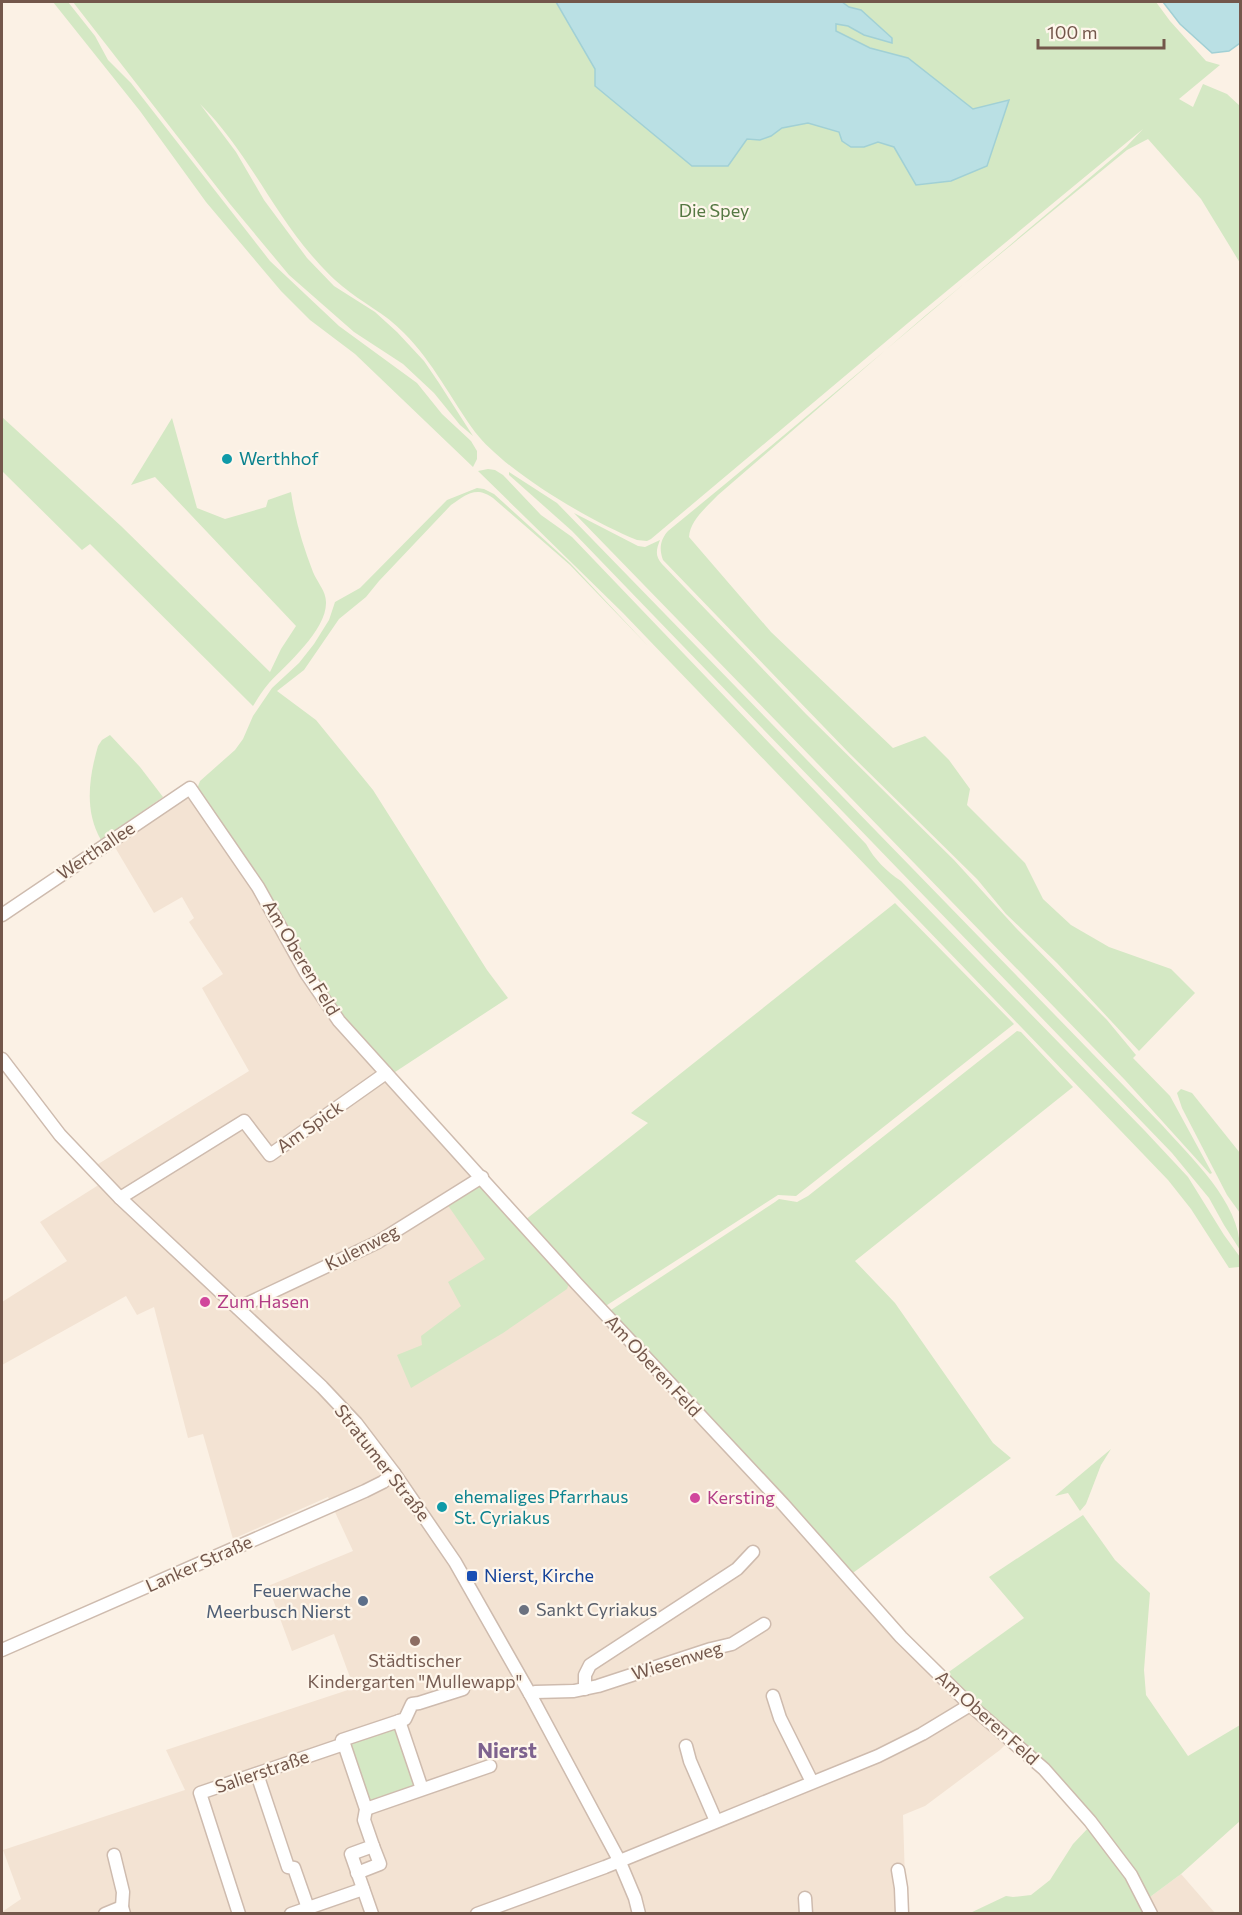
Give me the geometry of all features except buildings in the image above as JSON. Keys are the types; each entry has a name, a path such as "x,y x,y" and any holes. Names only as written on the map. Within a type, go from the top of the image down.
{"street":[{"name":"Werthallee","path":"2,915 190,788"},
{"name":"Am Oberen Feld","path":"190,788 258,887 324,1002 671,1387 783,1504 901,1637 970,1705 1044,1769 1131,1875 1151,1914"},
{"name":"Stratumer Straße","path":"2,1059 60,1135 120,1198 322,1387 356,1423 394,1473 455,1562 530,1694 619,1860 635,1898 639,1914"},
{"name":"Am Spick","path":"120,1198 244,1121 270,1155 386,1073"},
{"name":"Kulenweg","path":"238,1308 378,1242 482,1177"},
{"name":"Lanker Straße","path":"2,1650 355,1495 383,1482 394,1473"},
{"name":"Wiesenweg","path":"585,1689 585,1675 590,1665 736,1569 753,1552"},
{"name":"Wiesenweg","path":"530,1694 598,1686 732,1644 764,1624"},
{"path":"422,1789 399,1721 405,1719 412,1704 463,1689"},
{"path":"773,1696 780,1718 812,1782"},
{"path":"477,1914 492,1911 605,1867 878,1756 922,1734 970,1705"},
{"name":"Salierstraße","path":"239,1914 200,1793 344,1744 342,1740 399,1721"},
{"path":"344,1744 366,1809 364,1820 380,1864 357,1873"},
{"path":"686,1746 690,1761 716,1821"},
{"path":"366,1809 490,1766"},
{"path":"256,1774 288,1867 294,1868 308,1908"},
{"path":"372,1914 351,1854 373,1846"},
{"path":"105,1914 123,1910 123,1892 114,1855"},
{"path":"898,1870 902,1914"},
{"path":"291,1914 363,1889"},
{"path":"805,1898 806,1914"}],"shaded area":[{"path":"183,798 192,800 254,888 310,991 329,1019 479,1180 667,1389 1008,1742 925,1806 903,1815 906,1913 2,1913 21,1899 3,1850 185,1790 166,1750 354,1688 334,1634 292,1651 268,1586 353,1551 328,1497 233,1539 203,1434 188,1438 154,1307 137,1315 126,1296 2,1365 2,1302 67,1261 40,1222 108,1179 95,1166 249,1071 202,988 223,974 189,922 194,918 182,897 154,913 113,844"},
{"path":"1181,1874 1215,1913 1155,1913 1150,1897"}],"green space":[{"path":"53,2 68,2 95,36 108,60 131,83 270,261 339,326 417,383 442,414 471,441 477,451 477,459 473,467 355,354 310,320 281,291 206,202 140,111"},
{"name":"Die Spey","path":"73,2 1156,2 1206,61 1220,65 1179,99 1193,107 1203,84 1227,94 1240,106 1240,263 1201,199 1148,139 1127,150 965,283 1126,147 1143,129 651,539 637,540 596,521 550,494 527,479 489,447 475,432 433,368 404,333 338,283 313,257 284,219 231,140 200,104 236,152 264,200 307,258 334,286 375,312 397,332 424,361 473,436 460,425 434,393 403,364 354,332 289,275 230,204"},
{"path":"965,283 898,340 885,350 926,315"},
{"path":"885,350 718,495 696,519 689,537 771,632 893,748 925,736 949,760 970,789 967,805 1025,863 1043,899 1071,925 1109,947 1171,969 1195,993 1139,1051 1057,963 1006,914 977,879 850,754 663,560 661,545 668,531"},
{"path":"2,417 121,526 270,672 296,626 155,477 131,485 172,418 197,508 225,519 266,507 268,500 291,492 306,552 313,572 325,594 325,613 305,646 269,683 253,706 90,544 82,550 2,471"},
{"path":"488,469 503,475 541,515 572,537 866,844 881,865 901,881 1145,1131 1188,1177 1240,1257 1239,1267 1229,1268 1191,1209 1168,1180 623,613 478,471"},
{"path":"509,472 557,503 1162,1125 1200,1167 1223,1198 1238,1232 1240,1250 1209,1198 1172,1153 572,531 509,475"},
{"path":"477,488 494,494 570,563 649,647 570,565 493,498 482,492 476,492 451,505 366,597 339,619 304,670 277,691 316,720 373,790 487,970 508,998 392,1074 328,1000 197,789 200,781 235,750 243,739 253,716 272,688 299,663 314,644 329,620 335,602 360,588 447,500"},
{"path":"574,513 638,546 645,547 660,540 657,553 662,564 806,714 954,860 1016,928 1107,1020 1136,1055 1133,1058 1170,1096 1212,1173 1210,1174 1125,1080"},
{"path":"110,735 140,767 163,797 101,840 90,806 92,770 98,746"},
{"path":"895,903 1014,1024 796,1196 778,1195 604,1307 525,1220 648,1123 631,1113"},
{"path":"1017,1031 1021,1032 1073,1087 855,1261 895,1303 993,1443 1011,1458 850,1575 608,1312 779,1199 797,1202 808,1196"},
{"path":"1181,1089 1192,1093 1240,1153 1240,1213 1227,1195 1182,1108 1177,1093"},
{"path":"476,1186 482,1187 569,1283 567,1289 503,1333 411,1388 397,1355 422,1345 421,1336 461,1306 448,1282 485,1259 447,1204"},
{"path":"1111,1449 1101,1465 1086,1504 1080,1511 1068,1493 1055,1496"},
{"path":"1083,1515 1115,1560 1150,1593 1144,1670 1146,1695 1188,1756 1240,1725 1240,1821 1181,1874 1150,1897 1093,1819 946,1674 1024,1618 989,1577"},
{"path":"397,1725 418,1787 369,1803 348,1741"},
{"path":"1090,1826 1128,1878 1145,1914 968,1914 1006,1896 1031,1895 1050,1880 1073,1844"}],"water":[{"path":"556,2 842,2 849,7 861,10 892,38 892,43 864,35 848,26 836,24 836,31 870,48 908,58 973,109 1009,100 987,166 951,181 916,185 894,147 878,142 864,147 851,147 842,141 839,132 808,123 782,128 760,140 747,139 728,166 692,166 595,86 595,69"},
{"path":"1163,2 1240,2 1240,43 1229,51 1212,53 1180,24"}],"place":[{"name":"Werthhof","path":"227,459"},
{"name":"Zum Hasen","path":"205,1302"},
{"name":"Kersting","path":"695,1498"},
{"name":"ehemaliges Pfarrhaus St. Cyriakus","path":"442,1507"},
{"name":"Nierst, Kirche","path":"472,1576"},
{"name":"Feuerwache Meerbusch Nierst","path":"363,1601"},
{"name":"Sankt Cyriakus","path":"524,1610"},
{"name":"Städtischer Kindergarten \"Mullewapp\"","path":"415,1641"}],"district":[{"name":"Nierst","path":"507,1751"}]}
